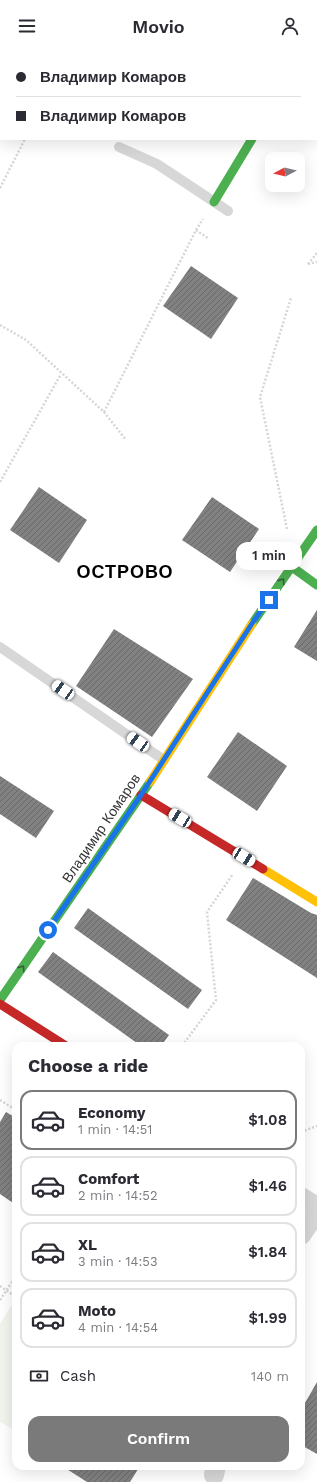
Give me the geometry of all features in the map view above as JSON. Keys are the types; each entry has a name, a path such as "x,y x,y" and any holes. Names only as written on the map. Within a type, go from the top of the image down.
{"street":[{"path":"214,202 251,140"},
{"name":"Владимир Комаров","path":"0,1000 141,795 253,622 317,530"},
{"path":"292,567 317,585"},
{"path":"141,795 317,902"},
{"path":"0,1004 60,1042"},
{"path":"305,1200 317,1207"},
{"path":"305,1229 317,1212"}],"lane":[{"path":"119,147 157,164 228,211"},
{"path":"0,647 164,760"}],"path":[{"path":"0,188 24,140"},
{"path":"104,412 196,230 214,202"},
{"path":"196,230 209,239"},
{"path":"317,253 308,264 317,262"},
{"path":"287,529 260,397 291,298"},
{"path":"0,325 26,340 61,374 104,412 126,440"},
{"path":"0,482 61,374"},
{"path":"185,1042 216,1000 207,912 244,857"},
{"path":"0,1100 12,1108"},
{"path":"305,1130 317,1126"},
{"path":"0,1300 12,1282"},
{"path":"0,1286 12,1294"}],"shaded area":[{"path":"12,1304 12,1429 0,1422 0,1324"}],"building":[{"path":"191,266 238,298 211,339 163,306"},
{"path":"39,487 87,520 59,563 10,530"},
{"path":"212,497 259,529 230,572 182,540"},
{"path":"317,610 317,661 294,647"},
{"path":"114,629 193,679 152,737 76,686"},
{"path":"238,732 287,766 257,811 207,777"},
{"path":"0,776 54,811 36,838 0,814"},
{"path":"253,878 311,913 317,915 317,978 226,920"},
{"path":"88,908 202,990 188,1009 74,928"},
{"path":"53,952 169,1035 164,1042 135,1042 38,972"},
{"path":"6,1112 12,1116 12,1202 0,1194 0,1122"},
{"path":"317,1382 317,1454 305,1447 305,1403"},
{"path":"68,1470 138,1470 130,1482 87,1482"}],"traffic: fast":[{"path":"214,202 251,140"},
{"path":"252,624 317,530"},
{"path":"292,567 317,585"},
{"path":"0,1000 150,782"}],"traffic: slow":[{"path":"150,782 252,624"},
{"path":"263,869 317,902"}],"traffic: jam":[{"path":"141,795 263,869"},
{"path":"0,1004 60,1042"}],"district":[{"name":"ОСТРОВО","path":"125,572"}],"route":[{"path":"48,930 141,795 253,622 269,600"}]}
